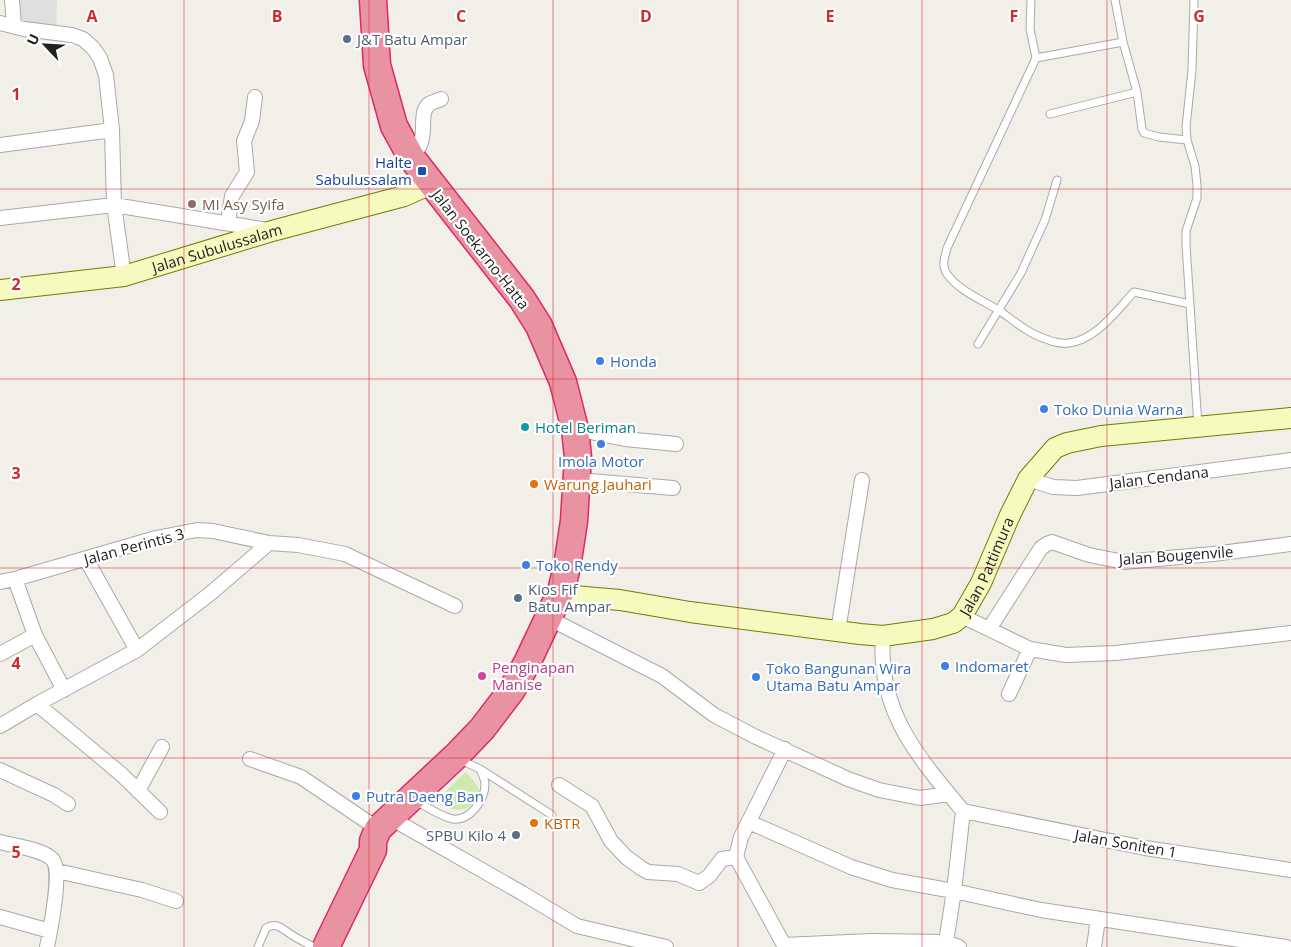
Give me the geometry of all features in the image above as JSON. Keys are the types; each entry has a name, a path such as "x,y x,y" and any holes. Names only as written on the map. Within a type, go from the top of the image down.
{"highway":[{"name":"Jalan Soekarno-Hatta","path":"373,0 378,65 386,102 394,126 411,157 516,291 539,326 563,382 578,457 578,480 569,550 560,593 558,623 524,691 483,745 467,762 421,804 384,834"},
{"name":"Jalan Soekarno-Hatta","path":"326,947 384,834 467,762 493,716 511,691 527,663 560,593"}],"street":[{"path":"12,0 7,25 72,35 83,39 100,58 106,75 112,130 114,205 124,276"},
{"path":"228,223 232,196 247,172 244,141 252,121 255,97"},
{"path":"411,157 421,145 426,109 430,104 441,100"},
{"path":"0,145 112,130"},
{"name":"Jalan Subulussalam","path":"0,290 124,276 272,232 404,196 431,184"},
{"path":"0,218 114,205 272,232"},
{"name":"Jalan Pattimura","path":"560,593 620,600 690,612 884,636 933,629 953,623 962,616 981,583 1010,515 1028,479 1055,448 1067,443 1101,436 1291,418"},
{"path":"574,430 676,444"},
{"name":"Jalan Cendana","path":"1028,479 1053,487 1077,488 1291,460"},
{"path":"578,480 673,488"},
{"path":"838,631 862,480"},
{"name":"Jalan Perintis 3","path":"0,582 156,538 197,530 213,531 270,543 298,545 345,554 455,606"},
{"name":"Jalan Bougenvile","path":"989,629 1041,548 1052,542 1089,555 1124,562 1213,554 1291,544"},
{"path":"0,726 137,650 211,593 270,543"},
{"path":"86,559 137,650"},
{"path":"15,579 35,634 64,690"},
{"path":"962,616 1030,649 1058,654 1089,655 1291,633"},
{"path":"558,623 662,676 714,715 756,737 848,778 879,790 920,798 949,794"},
{"path":"0,654 35,634"},
{"path":"785,749 737,845 736,857 781,946 862,942 952,945 954,891 963,811 913,749 904,734 896,716 886,678 882,648 884,636"},
{"path":"1009,694 1030,649"},
{"path":"37,704 121,774 160,812"},
{"path":"138,791 162,747"},
{"path":"250,759 301,777 384,834 522,893 566,921 588,929 666,947"},
{"path":"0,770 54,795 68,804"},
{"path":"559,785 592,806 600,817 604,829 619,850 626,858 648,872 678,874 699,883 708,876 722,859 736,857"},
{"name":"Jalan Soniten 1","path":"963,811 1146,848 1291,870"},
{"path":"749,822 851,867 892,880 1042,910 1286,947"},
{"path":"0,842 33,851 51,858 55,863 57,871 47,947"},
{"path":"57,871 142,890 176,901"},
{"path":"0,917 50,931"},
{"path":"1094,947 1098,919"}],"lane":[{"path":"1031,0 1030,29 1036,58 955,230 944,260 943,266 946,273 963,289 1027,329 1046,339 1068,343 1078,341 1096,331 1134,292 1190,304"},
{"path":"1115,0 1123,42 1137,92 1140,122 1144,133 1186,140"},
{"path":"1194,0 1192,70 1186,140 1195,166 1197,198 1186,231 1186,245 1198,426"},
{"path":"1036,58 1123,42"},
{"path":"1050,114 1137,92"},
{"path":"978,344 1020,273 1046,220 1057,180"},
{"path":"421,804 444,816 455,819 465,817 471,812 482,799 485,783 467,762"},
{"path":"467,762 552,815"},
{"path":"258,947 266,928 270,925 276,925 314,947"}],"shaded area":[{"path":"13,0 57,0 56,40 11,32"}],"green space":[{"path":"465,772 472,778 480,791 472,805 462,810 455,810 435,802"}],"place":[{"name":"J&T Batu Ampar","path":"347,39"},
{"name":"Halte Sabulussalam","path":"422,171"},
{"name":"MI Asy Syifa","path":"192,204"},
{"name":"Honda","path":"600,361"},
{"name":"Toko Dunia Warna","path":"1044,409"},
{"name":"Hotel Beriman","path":"525,427"},
{"name":"Imola Motor","path":"601,444"},
{"name":"Warung Jauhari","path":"534,484"},
{"name":"Toko Rendy","path":"526,565"},
{"name":"Kios Fif Batu Ampar","path":"518,598"},
{"name":"Indomaret","path":"945,666"},
{"name":"Penginapan Manise","path":"482,676"},
{"name":"Toko Bangunan Wira Utama Batu Ampar","path":"756,677"},
{"name":"Putra Daeng Ban","path":"356,796"},
{"name":"KBTR","path":"534,823"},
{"name":"SPBU Kilo 4","path":"516,835"}]}
